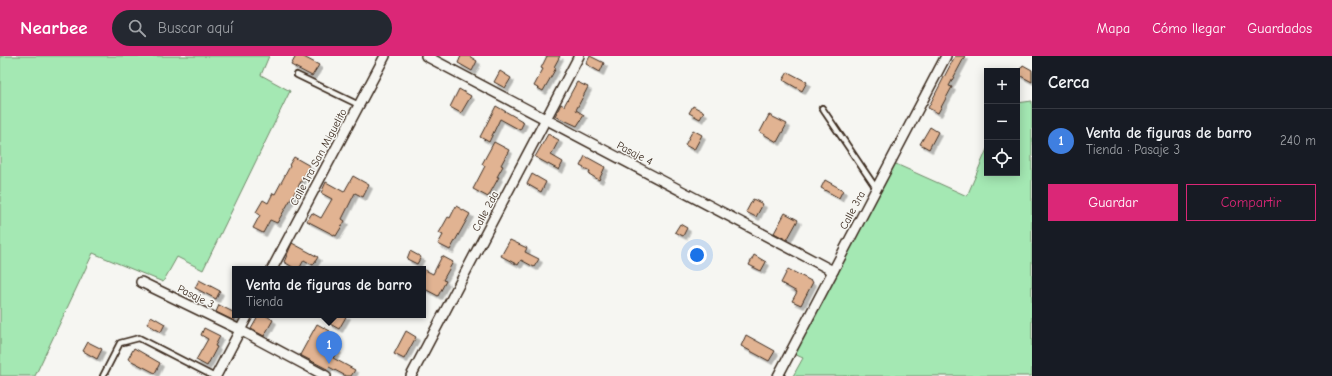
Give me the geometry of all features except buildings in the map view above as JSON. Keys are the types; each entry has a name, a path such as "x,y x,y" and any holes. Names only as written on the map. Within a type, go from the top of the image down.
{"street":[{"name":"Calle 1ra San Miguelito","path":"274,266 385,56"},
{"name":"Pasaje 4","path":"426,56 833,271"},
{"name":"Calle 2da","path":"412,376 579,56"},
{"name":"Calle 3ra","path":"778,376 946,56"},
{"name":"Pasaje 3","path":"141,282 240,330 326,376"},
{"path":"215,376 246,318"}],"lane":[{"path":"297,75 359,106"},
{"path":"822,108 876,189"},
{"path":"103,376 120,342 139,338 215,376"}],"green space":[{"path":"0,56 269,56 261,75 290,91 203,270 177,257 163,282 93,253 35,376 0,376"},
{"path":"1032,101 1032,376 793,376 803,358 792,353 887,160 967,196 984,156 984,176 1020,176 1020,103"}],"place":[{"name":"Venta de figuras de barro","path":"329,364"}]}
